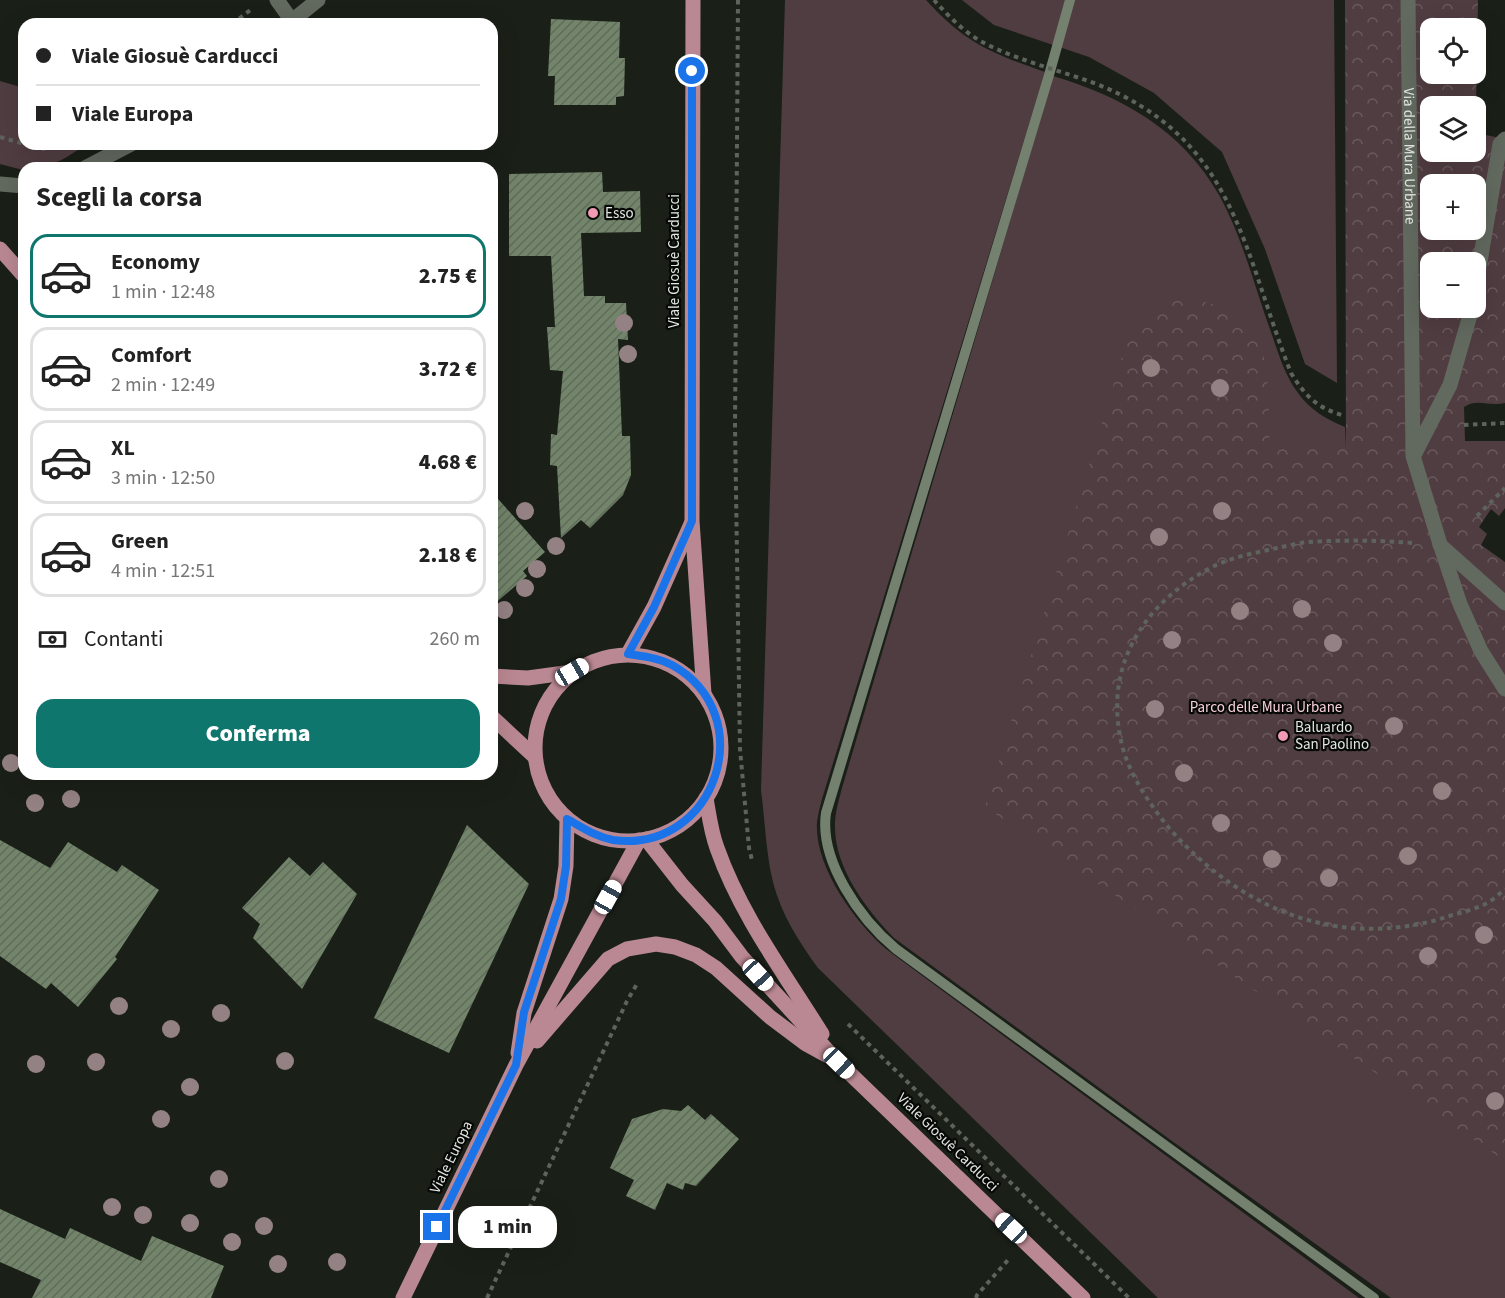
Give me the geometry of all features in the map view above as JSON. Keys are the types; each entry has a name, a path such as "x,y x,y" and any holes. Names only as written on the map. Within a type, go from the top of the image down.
{"main road":[{"name":"Viale Giosuè Carducci","path":"693,0 692,521 704,694"},
{"path":"0,249 18,269"},
{"name":"Viale Giosuè Carducci","path":"628,654 654,607 692,521"},
{"path":"628,654 650,657 671,665 689,677 704,694 717,718 721,746 717,773 706,798 695,813 664,834 643,839 611,839 595,835 567,819 549,797 539,777 535,757 535,735 541,713 551,694 572,672 585,664 606,657 628,654"},
{"path":"498,676 528,678 572,672"},
{"path":"498,723 535,757"},
{"name":"Viale Giosuè Carducci","path":"706,798 716,847 741,902 839,1063"},
{"name":"Viale Europa","path":"516,1065 524,1012 561,899 566,866 567,819"},
{"name":"Viale Giosuè Carducci","path":"643,839 715,921 742,957 839,1063 1083,1298"},
{"name":"Viale Europa","path":"403,1298 516,1065 643,839"},
{"name":"Viale Giosuè Carducci","path":"516,1065 608,960 627,949 656,944 675,947 696,955 716,968 761,1009 806,1044 839,1063"}],"street":[{"path":"277,0 288,18"},
{"path":"295,18 318,0"},
{"name":"Via della Mura Urbane","path":"1408,0 1413,456 1460,604 1481,651 1505,689"},
{"path":"1482,252 1500,144 1505,139"},
{"path":"96,162 120,150"},
{"path":"0,184 18,186"},
{"path":"1413,456 1450,385 1469,318"},
{"path":"1440,544 1505,603"}],"path":[{"path":"738,0 735,426 739,737 749,848 755,870"},
{"path":"934,0 953,20 985,43 1110,90 1172,129 1204,163 1217,181 1236,219 1291,373 1313,402 1322,408 1345,416"},
{"path":"240,18 255,6"},
{"path":"0,137 18,142"},
{"path":"1464,425 1505,423"},
{"path":"1477,516 1505,488"},
{"path":"1440,544 1385,541 1306,542 1247,554 1212,567 1154,610 1138,630 1126,658 1119,684 1117,714 1121,743 1135,778 1157,814 1184,844 1241,891 1279,910 1311,922 1349,929 1387,929 1418,925 1484,905 1505,890"},
{"path":"487,1298 637,984"},
{"path":"845,1022 1129,1298"},
{"path":"976,1298 977,1294 1025,1241"}],"green space":[{"path":"785,0 926,0 953,27 980,45 1009,59 1045,72 822,799 817,822 818,839 829,874 838,892 861,924 886,949 1359,1298 1158,1298 818,968 798,938 776,894 767,848 761,790"},
{"path":"962,0 1334,0 1337,383 1305,364 1265,249 1222,152 1154,93 1089,57 994,25"},
{"name":"Parco delle Mura Urbane","path":"1345,0 1478,0 1478,18 1420,18 1420,84 1476,84 1476,96 1420,96 1420,162 1486,162 1486,135 1505,139 1505,403 1474,403 1464,407 1465,441 1505,441 1505,508 1499,516 1491,509 1479,527 1487,534 1481,545 1505,562 1505,1161 985,807 1125,347 1143,316 1162,305 1194,300 1226,310 1240,320 1251,332 1264,356 1270,446 1346,448"},
{"path":"1053,76 1103,94 1148,119 1169,134 1204,172 1219,195 1235,229 1289,380 1313,409 1345,427 1346,448 1505,898 1505,1298 1391,1298 894,938 863,901 846,872 840,856 835,825 842,788"},
{"path":"0,81 18,86 18,150 77,150 57,162 18,162 18,169 0,164"}],"building":[{"path":"551,19 620,22 619,58 625,58 624,96 616,97 616,105 554,105 555,76 548,76"},
{"path":"602,172 603,192 640,191 641,232 581,233 584,296 605,296 605,303 626,303 628,340 618,339 622,436 630,436 631,475 623,495 590,528 581,520 561,538 557,466 550,465 551,434 557,435 563,371 550,370 547,327 555,327 551,256 509,256 509,174"},
{"path":"498,499 545,552 523,571 527,576 498,601"},
{"path":"467,825 529,884 449,1053 374,1018"},
{"path":"0,840 50,868 68,842 117,872 122,865 159,890 115,957 117,959 78,1007 51,983 46,989 0,956"},
{"path":"289,857 310,876 323,862 357,894 302,989 253,938 260,924 242,908"},
{"path":"688,1105 705,1120 711,1114 739,1139 696,1186 685,1183 683,1190 667,1183 655,1210 626,1196 634,1180 610,1168 632,1119 663,1109 681,1111"},
{"path":"0,1209 65,1239 70,1228 141,1261 152,1236 224,1266 211,1298 32,1298 41,1280 0,1262"}],"waterway":[{"path":"1070,0 826,813 829,850 845,888 856,905 882,937 896,949 1374,1298"}],"place":[{"name":"Esso","path":"593,213"},
{"name":"Baluardo San Paolino","path":"1283,736"}],"route":[{"path":"437,1227 516,1065 524,1012 561,899 566,866 567,819 595,835 611,839 629,841 664,834 695,813 706,798 717,773 721,746 717,718 704,694 689,677 671,665 650,657 628,654 654,607 692,521 692,71"}]}
